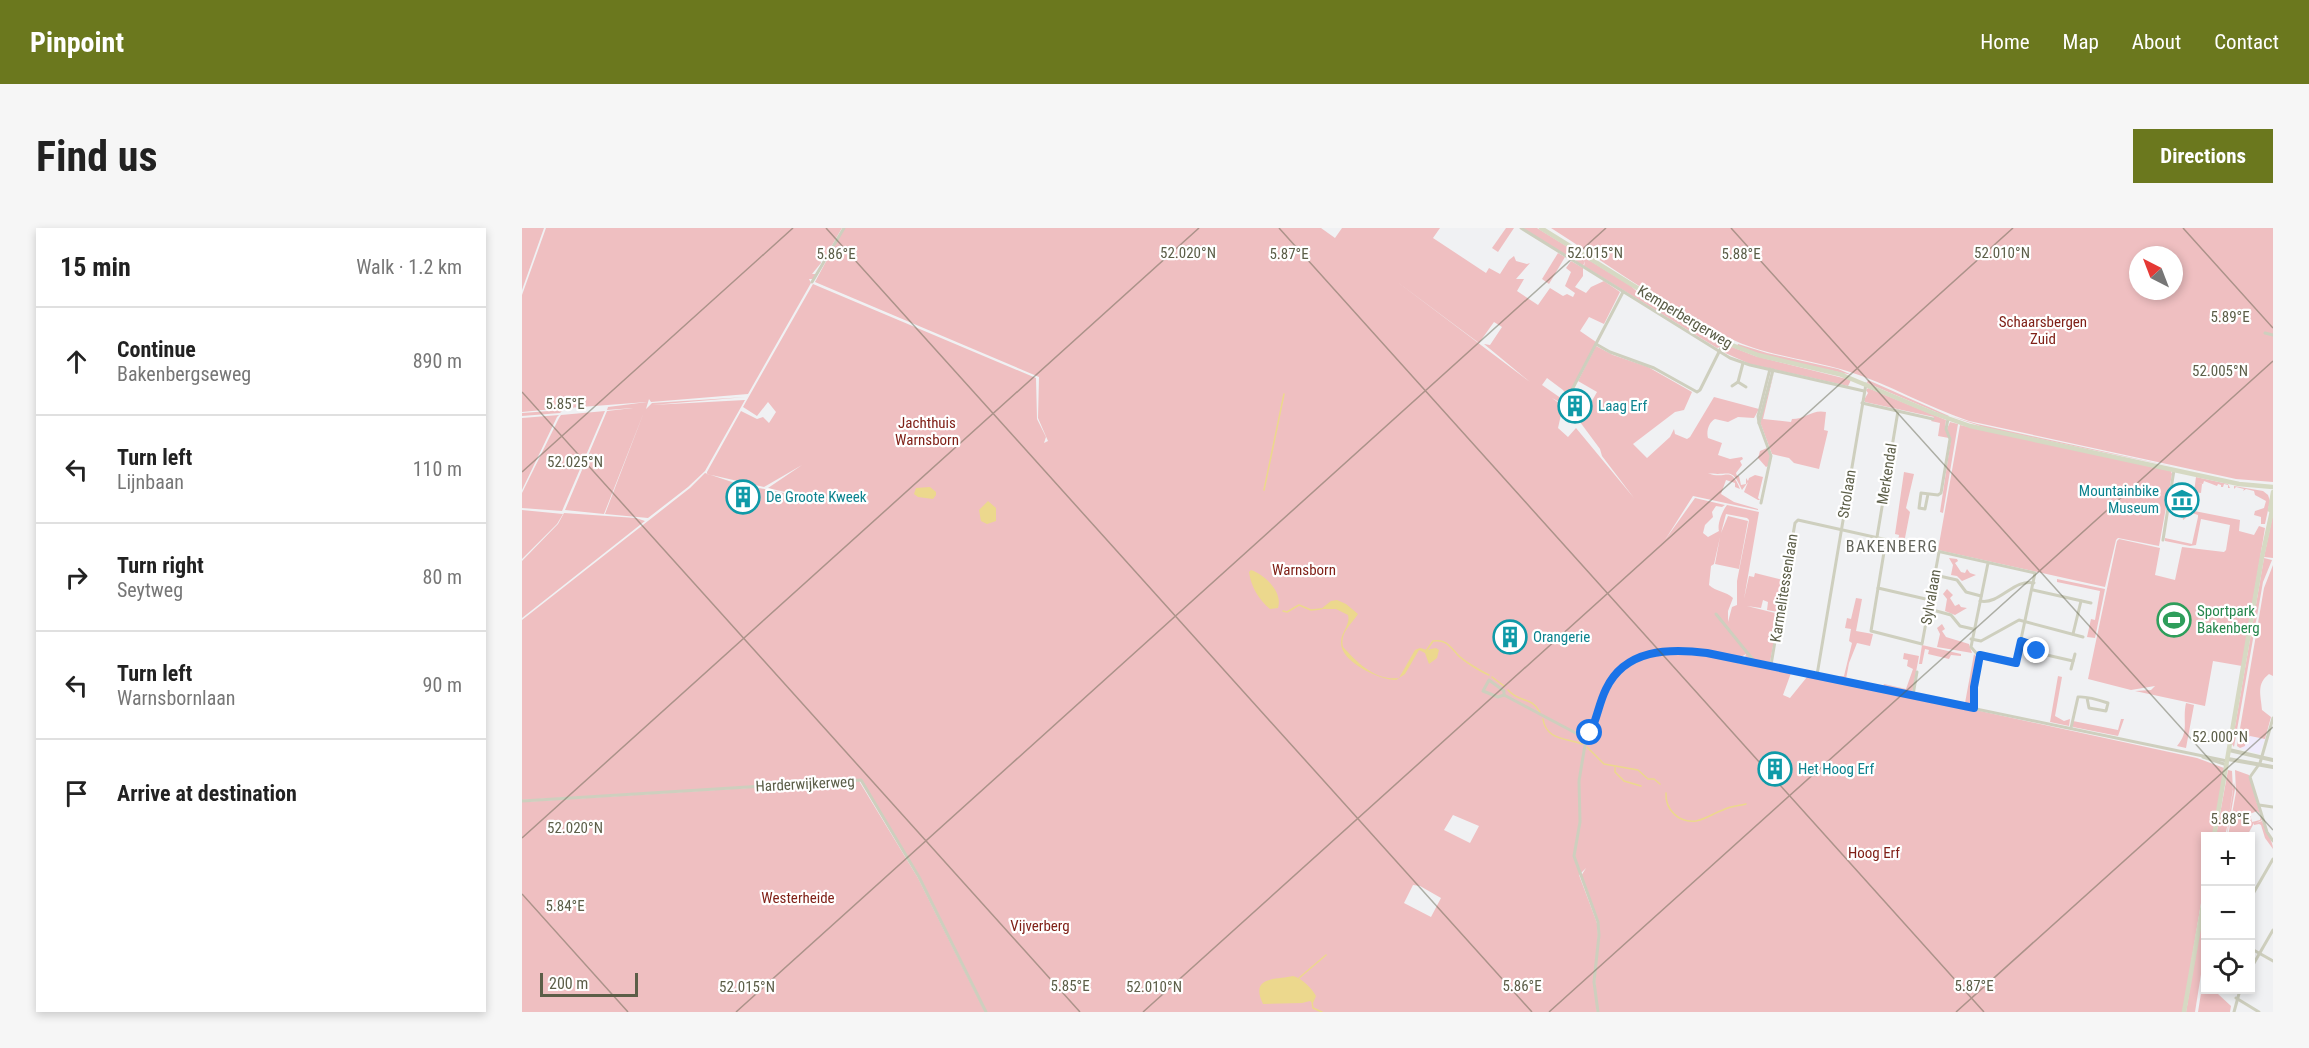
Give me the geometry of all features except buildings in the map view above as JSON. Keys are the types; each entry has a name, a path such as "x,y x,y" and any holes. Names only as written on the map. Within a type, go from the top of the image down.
{"main road":[{"name":"Kemperbergerweg","path":"1541,228 1724,342 1758,355 1854,377 1948,419 1997,432 2252,486 2273,493"},
{"name":"Kemperbergerweg","path":"2252,486 2273,487"},
{"path":"2215,832 2273,493"},
{"path":"2269,518 2273,506"},
{"path":"2184,1012 2201,912"}],"street":[{"path":"812,282 844,228"},
{"name":"Kemperbergerweg","path":"1521,228 1719,351 1743,363 1864,391"},
{"name":"Kemperbergerweg","path":"1564,405 1623,292"},
{"path":"2265,333 2273,335"},
{"path":"1596,344 1610,352 1654,368 1696,392 1700,390 1724,342"},
{"name":"Kemperbergerweg","path":"1738,382 1743,363"},
{"path":"1761,503 1771,456 1759,421 1771,370"},
{"path":"1732,386 1738,382 1746,387"},
{"name":"Strolaan","path":"1817,675 1864,383"},
{"path":"1862,403 1933,418"},
{"name":"Merkendal","path":"1877,537 1898,411"},
{"path":"1928,494 1925,509 1919,508 1920,494 1928,494 1938,495 1941,493 1950,439 1946,429 1948,419"},
{"path":"2163,540 2174,470"},
{"name":"Karmelitessenlaan","path":"1771,665 1795,523 1798,520 1841,529"},
{"path":"1841,529 1886,540 1988,562 2035,573 2016,663 1980,655 1972,648 1971,639 1988,562"},
{"path":"1886,540 1878,588 1930,600"},
{"name":"Sylvalaan","path":"1878,588 1872,632 1922,644 1939,552"},
{"path":"1935,575 1957,580 1966,592 1990,602 2025,582 2034,583"},
{"path":"2032,590 2091,603"},
{"path":"2073,635 2081,601"},
{"path":"1929,609 1951,615 1960,626 1973,629"},
{"path":"1716,614 1754,662"},
{"path":"1971,639 1981,641 2017,620 2083,637"},
{"path":"2021,641 2037,645 2038,653 2073,661"},
{"path":"1598,1012 1594,982 1599,935 1598,922 1574,856 1580,822 1579,781 1587,739 1606,687 1629,661 1644,654 1675,650 1741,659 2227,762 2260,763 2273,767"},
{"path":"1741,659 1747,653"},
{"path":"2071,669 2075,654"},
{"path":"1974,708 1974,687 1980,655"},
{"path":"1913,695 1917,672"},
{"path":"1504,695 1504,690 1489,680 1483,690 1498,697 1504,695 1587,739"},
{"path":"2071,728 2076,700 2080,696 2108,703 2106,711 2089,708 2087,698"},
{"path":"2273,718 2260,763 2250,777 2267,832 2273,841"},
{"path":"2229,750 2273,760"},
{"path":"2240,761 2241,752"},
{"name":"Harderwijkerweg","path":"522,801 861,780 919,877 986,1012"},
{"path":"2259,805 2273,807"},
{"path":"2255,890 2273,859"},
{"path":"2255,962 2273,930"},
{"path":"2255,950 2273,961"},
{"path":"2234,1012 2238,994"},
{"path":"2236,998 2259,1012"}],"shaded area":[{"path":"930,487 936,492 933,499 918,497 914,494 916,488"},
{"path":"988,501 996,508 996,521 987,524 981,521 979,510"},
{"path":"1251,570 1272,585 1278,596 1278,608 1270,609 1262,602 1252,583 1249,572"},
{"path":"1337,600 1358,614 1343,637 1343,647 1361,665 1375,674 1382,677 1399,678 1389,679 1381,677 1371,673 1347,656 1342,649 1341,642 1348,615 1336,609 1321,609 1331,601"},
{"path":"1436,648 1439,650 1437,658 1429,664 1425,653 1419,650 1405,674 1399,678 1415,650"},
{"path":"2250,736 2265,739 2259,754 2240,748 2245,746 2246,739"},
{"path":"1293,976 1303,981 1314,993 1316,996 1313,1003 1310,1001 1263,1004 1260,995 1262,983"}],"green space":[{"path":"522,228 544,228 522,290"},
{"path":"546,228 842,228 824,259 820,259 821,263 812,274 816,274 814,279 809,279 811,283 748,394 651,402 649,399 646,409 652,403 746,397 652,405 745,400 705,471 648,518 605,514 644,412 604,514 565,510 607,411 633,408 607,410 608,407 647,402 568,408 567,406 522,412 522,295"},
{"name":"Warnsborn","path":"844,228 1321,228 1335,238 1342,228 1440,228 1433,238 1486,273 1489,268 1500,274 1514,256 1516,261 1530,263 1516,279 1524,279 1517,291 1538,305 1550,288 1563,296 1567,294 1573,297 1575,293 1565,286 1571,272 1566,268 1571,261 1583,268 1583,276 1575,287 1586,293 1591,287 1604,281 1620,292 1604,324 1589,317 1580,331 1596,342 1568,397 1563,390 1547,378 1542,385 1565,401 1561,403 1552,398 1563,406 1558,428 1568,437 1576,428 1634,498 1580,422 1597,392 1578,381 1596,346 1613,355 1648,367 1692,392 1684,410 1675,412 1633,444 1647,458 1670,437 1674,429 1675,434 1687,439 1690,437 1714,397 1759,409 1754,418 1738,417 1728,422 1715,419 1707,432 1708,438 1722,443 1718,455 1730,459 1742,457 1740,461 1742,465 1736,473 1741,485 1746,484 1746,478 1748,481 1755,475 1763,477 1758,498 1760,500 1758,500 1744,492 1748,482 1742,490 1732,475 1708,473 1733,477 1740,489 1735,487 1735,483 1726,480 1721,494 1734,502 1758,510 1693,496 1665,540 1695,498 1725,505 1716,506 1712,512 1713,517 1705,525 1703,533 1708,537 1719,531 1720,518 1727,505 1759,512 1744,599 1749,576 1754,577 1755,573 1783,580 1778,612 1767,610 1768,602 1763,600 1761,608 1747,606 1779,614 1770,662 1754,661 1748,653 1750,659 1745,658 1746,654 1739,658 1695,650 1694,652 1737,660 1739,664 1743,661 1804,673 1805,675 1791,673 1783,695 1790,698 1807,677 1823,679 1814,675 1843,684 1849,683 2197,758 2224,768 2214,832 2201,832 2201,903 2183,1012 1598,1012 1595,982 1599,922 1581,876 1586,868 1579,875 1597,923 1594,982 1597,1012 986,1012 920,877 861,780 522,800 522,620 690,488 705,473 707,474 741,411 757,419 763,417 769,423 776,412 768,402 757,416 743,407 813,284 1036,378 1037,419 1046,437 1044,443 1048,441 1038,418 1039,377 815,282","holes":["1396,281 1479,343 1494,322 1502,327 1490,345 1484,344 1530,382","802,465 768,488 823,501 735,483 710,475 764,487","1726,514 1749,520 1737,581 1737,605 1732,607 1728,622 1728,611 1733,598 1709,585 1711,566 1714,564 1720,537 1715,564 1739,569 1748,521 1728,516 1721,533","1453,815 1479,826 1470,843 1444,830","1413,885 1420,886 1441,898 1431,917 1404,903"]},
{"path":"1506,228 1514,228 1498,252 1492,248"},
{"path":"1523,228 1537,228 1631,286 1643,297 1654,301 1720,342 1720,347 1717,348 1584,266 1585,261 1583,266"},
{"name":"Schaarsbergen Zuid","path":"1551,228 2273,228 2273,482 2236,479 1969,421 1847,371 1743,344 1706,326 1638,286"},
{"path":"1558,253 1565,257 1549,284 1542,279"},
{"path":"1738,344 1838,369 1852,375 1766,356 1737,346"},
{"path":"1727,345 1755,356 1851,380 1848,386 1750,364 1723,352 1722,349"},
{"path":"1774,372 1763,419 1791,422 1792,419 1813,413 1826,412 1824,430 1828,431 1819,469 1794,463 1789,458 1772,454 1760,422"},
{"path":"1868,380 1949,416 1867,383"},
{"path":"1868,388 1946,420 1945,429 1949,438 1938,436 1940,423 1931,421 1934,417 1865,402"},
{"path":"563,410 560,413 522,416 522,413"},
{"path":"605,411 562,511 522,508 522,493 561,415"},
{"path":"559,415 557,417 522,490 522,418"},
{"path":"1950,416 1977,424 2175,467 1986,428"},
{"path":"1950,422 1958,424 1943,513 1940,512 1951,439 1947,429"},
{"path":"1960,425 2171,471 2159,546 2118,538 2105,587 1938,550"},
{"path":"1767,448 1770,456 1766,467 1758,458 1760,451"},
{"path":"1904,472 1914,474 1906,508 1910,512 1904,543 1898,541 1899,535 1895,534"},
{"path":"2196,477 2228,484 2230,488 2228,485 2224,484 2221,487 2221,485 2217,486 2204,481 2203,484 2197,483 2202,484 2201,493 2194,492"},
{"path":"2234,486 2263,491 2268,495 2270,501 2265,524 2261,524 2261,517 2254,515 2255,511 2264,508 2266,501 2255,495 2254,491 2246,489 2243,491 2244,489 2236,487 2234,489"},
{"name":"Sportpark Bakenberg","path":"2169,506 2240,520 2239,531 2254,535 2259,526 2265,528 2242,666 2213,661 2205,706 2135,691 2151,690 2155,686 2131,690 2088,679 2119,539 2160,548 2155,575 2175,580 2182,547 2224,552 2226,550 2230,525 2201,519 2196,545 2165,541 2165,538 2192,544 2198,517 2192,513 2183,520 2182,510 2176,509 2171,512"},
{"path":"522,510 563,514 557,524 522,559"},
{"path":"564,513 636,518 645,521 522,618 522,561 558,524"},
{"path":"2273,514 2273,558 2264,557"},
{"path":"1949,558 1957,559 1955,563 1961,572 1965,573 1967,569 1976,575 1962,581 1957,576 1951,575 1953,565"},
{"path":"2264,558 2272,560 2263,582 2234,747 2232,744"},
{"path":"2273,565 2273,676 2269,674 2265,678 2260,690 2262,710 2271,717 2265,739 2250,736 2246,739 2245,746 2240,748 2237,746 2264,588"},
{"path":"2057,579 2105,589 2095,638 2087,637 2091,619 2095,620 2100,591 2057,582"},
{"path":"1947,589 1953,595 1950,598 1955,606 1959,604 1967,608 1955,615 1945,611 1947,599 1943,594"},
{"path":"1856,598 1862,599 1856,631 1873,634 1870,646 1857,643 1849,663 1846,679 1840,676 1844,676 1852,643 1849,641 1851,629 1845,628 1847,618 1851,619"},
{"path":"1942,624 1945,629 1942,631 1946,637 1969,644 1972,653 1937,647 1940,634 1937,628"},
{"path":"1922,645 1961,654 1961,656 1951,655 1949,659 1928,654 1929,650 1925,649 1922,664 1919,664"},
{"path":"1904,653 1919,656 1912,693 1883,686 1884,684 1906,689 1913,669 1907,666 1908,660 1903,659"},
{"path":"1974,654 1977,658 1971,691 1973,701 1968,705 1965,703"},
{"path":"2058,676 2062,677 2055,716 2064,721 2070,719 2069,726 2050,722"},
{"path":"2186,703 2194,705 2186,748 2177,746 2185,731"},
{"path":"2121,719 2124,719 2118,736 2073,727 2073,721 2118,730"},
{"path":"2228,770 2232,771 2233,789 2234,782 2235,789 2228,832 2228,823 2226,832 2217,832"},
{"path":"2235,770 2249,775 2260,814 2257,811 2250,814 2252,822 2260,820 2261,816 2262,820 2256,823 2262,821 2273,849 2259,824 2254,825 2254,823 2249,832 2229,832 2236,792"},
{"name":"Westerheide","path":"859,781 918,878 985,1012 522,1012 522,802"},
{"path":"2201,921 2201,974 2195,1012 2186,1012"},
{"path":"2201,993 2218,994 2231,1006 2230,1012 2198,1012"}],"waterway":[{"path":"1264,490 1284,394"},
{"path":"1283,611 1287,612 1299,605 1311,610 1321,609"},
{"path":"1426,651 1433,641 1444,642 1463,659 1489,675"},
{"path":"1492,677 1504,686"},
{"path":"1508,690 1516,697 1529,701 1540,712"},
{"path":"1543,719 1552,735 1582,744"},
{"path":"1587,747 1604,764 1638,770 1648,779 1654,779 1660,784"},
{"path":"1615,768 1615,772 1624,781 1641,786"},
{"path":"1666,793 1668,805 1674,814 1690,821 1700,820 1728,808 1746,804"},
{"path":"1299,978 1326,955"},
{"path":"1312,1001 1313,1008 1322,1012"}],"place":[{"name":"Laag Erf","path":"1575,406"},
{"name":"De Groote Kweek","path":"743,497"},
{"name":"Mountainbike Museum","path":"2182,500"},
{"name":"Sportpark Bakenberg","path":"2174,620"},
{"name":"Orangerie","path":"1510,637"},
{"name":"Het Hoog Erf","path":"1775,769"}],"district":[{"name":"BAKENBERG","path":"1892,546"}],"route":[{"path":"1590,733 1606,687 1622,666 1644,654 1675,650 1707,653 1974,708 1974,687 1980,655 2016,663 2021,641 2036,644 2037,651"}],"park label":[{"name":"Jachthuis Warnsborn","path":"927,432"},
{"name":"Hoog Erf","path":"1874,853"},
{"name":"Vijverberg","path":"1040,926"}]}
